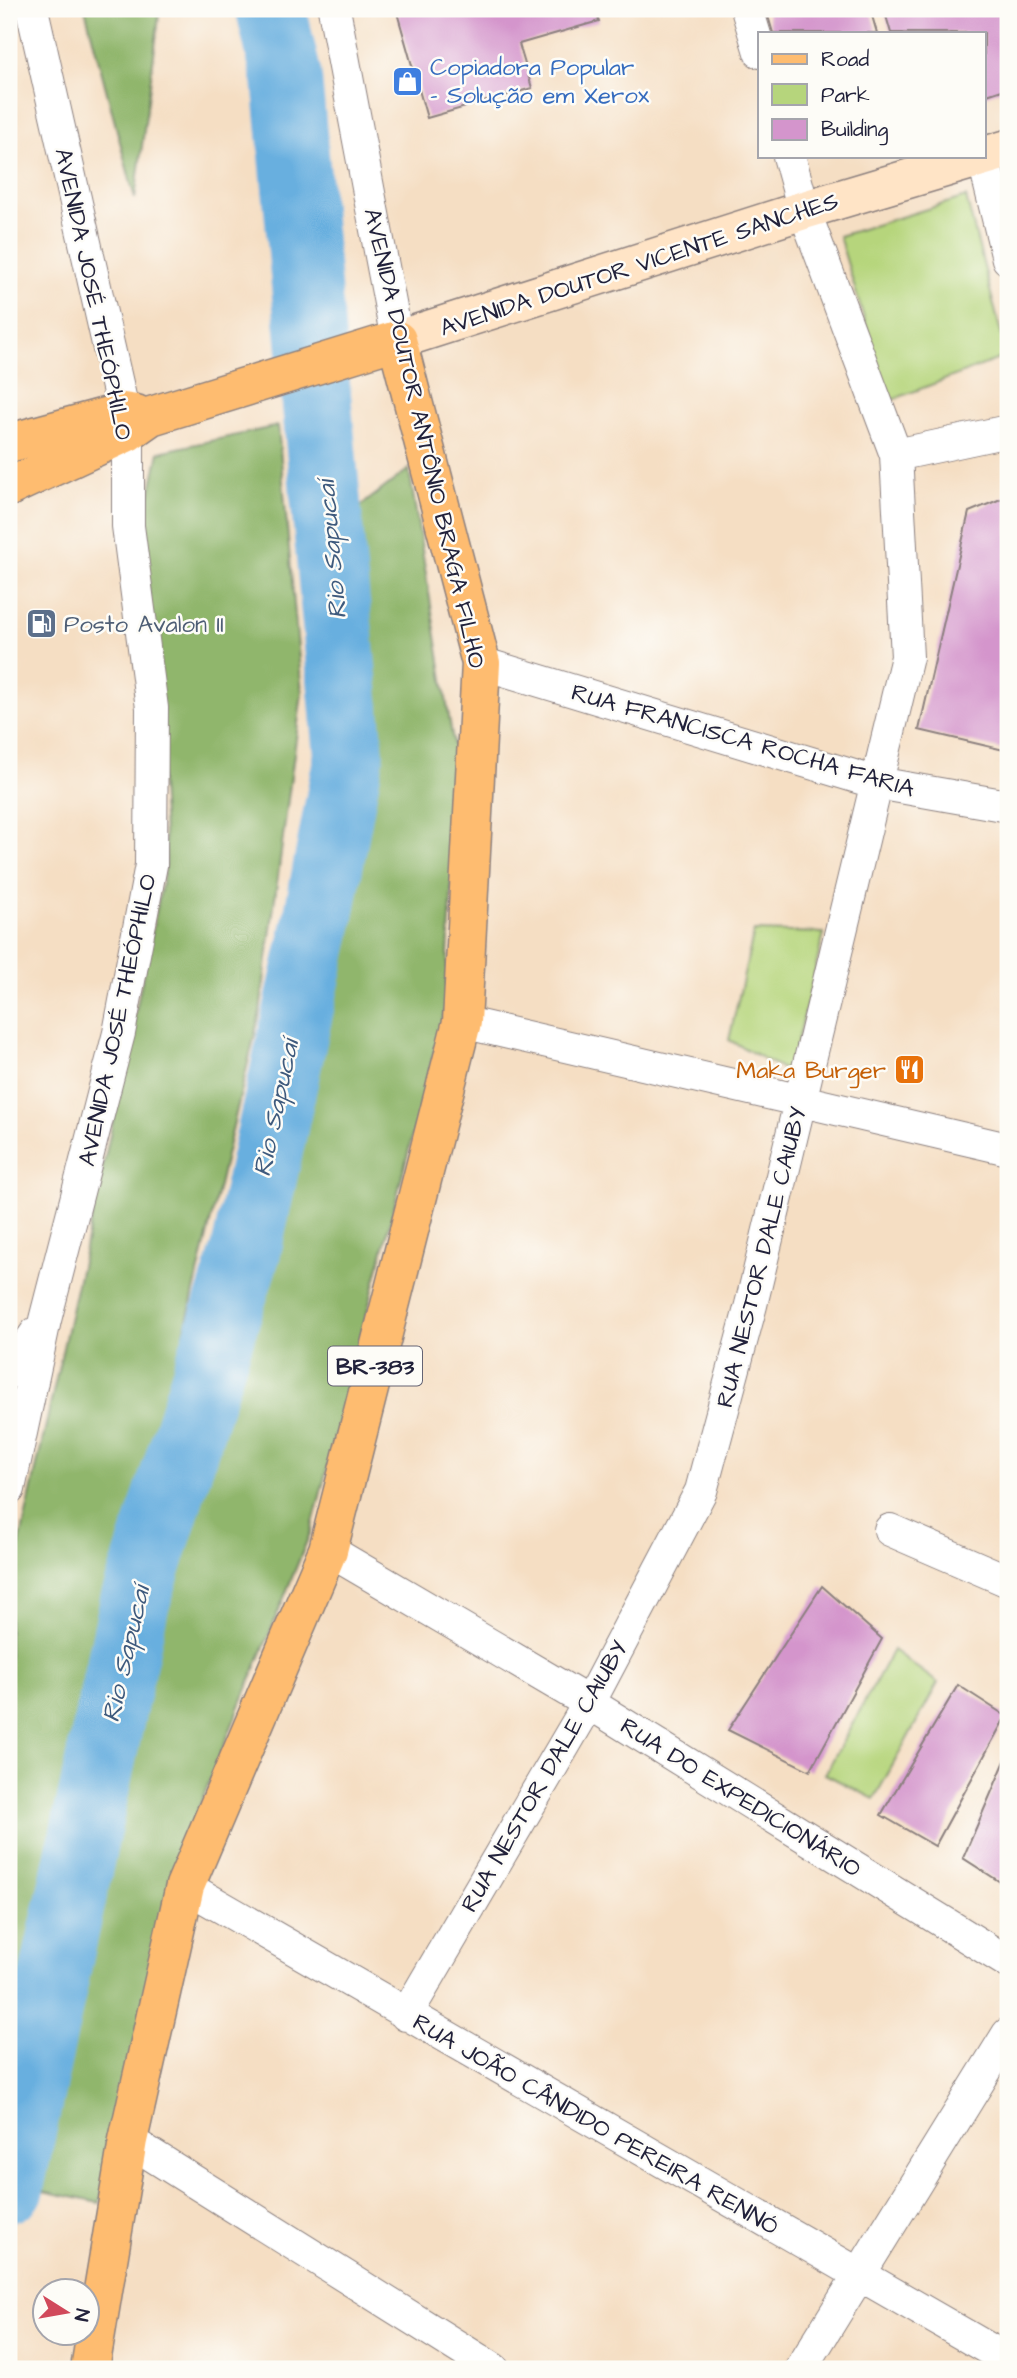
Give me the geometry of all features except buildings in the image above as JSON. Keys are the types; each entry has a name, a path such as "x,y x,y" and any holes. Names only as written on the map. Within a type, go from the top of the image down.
{"main road":[{"name":"AVENIDA DOUTOR VICENTE SANCHES","path":"9,443 134,420 388,343 804,210 979,158"},
{"name":"AVENIDA DOUTOR ANTÔNIO BRAGA FILHO","path":"90,2369 128,2140 185,1886 328,1550 462,1022 481,663 388,343"},
{"name":"AVENIDA DOUTOR VICENTE SANCHES","path":"9,487 134,420"}],"street":[{"name":"AVENIDA JOSÉ THEÓPHILO","path":"9,1489 45,1320 119,1033 152,865 152,708 128,526 134,420 32,9"},
{"name":"AVENIDA DOUTOR ANTÔNIO BRAGA FILHO","path":"334,9 388,343"},
{"path":"747,9 758,45"},
{"path":"996,153 1008,259"},
{"name":"RUA NESTOR DALE CAIUBY","path":"406,2015 589,1703 701,1490 800,1100 907,657 896,455 804,210 790,158"},
{"path":"896,455 1008,431"},
{"name":"RUA FRANCISCA ROCHA FARIA","path":"481,663 877,783 1008,806"},
{"path":"462,1022 1008,1149"},
{"path":"9,1372 45,1320"},
{"path":"890,1530 1008,1581"},
{"name":"RUA DO EXPEDICIONÁRIO","path":"328,1550 589,1703 1008,1962"},
{"name":"RUA JOÃO CÂNDIDO PEREIRA RENNÓ","path":"185,1886 1008,2360"},
{"path":"801,2369 1008,2034"},
{"path":"128,2140 494,2369"}],"green space":[{"path":"85,9 160,9 135,199"},
{"path":"966,197 1007,356 889,401 839,236"},
{"path":"278,426 302,693 260,1012 9,2074 9,1592 115,1112 166,864 144,522 159,452"},
{"path":"409,469 458,772 445,1009 311,1531 171,1876 100,2203 23,2187 145,1618 254,1262 370,753 350,514"},
{"path":"754,931 824,933 790,1073 729,1040"},
{"path":"893,1650 938,1683 874,1799 825,1774"}],"waterway":[{"name":"Rio Sapucaí","path":"9,2187 134,1605 246,1251 317,925 349,755 287,78 271,9"}],"place":[{"name":"Copiadora Popular - Solução em Xerox","path":"407,81"},
{"name":"Posto Avalon II","path":"41,624"},
{"name":"Maka Burger","path":"909,1070"}]}
